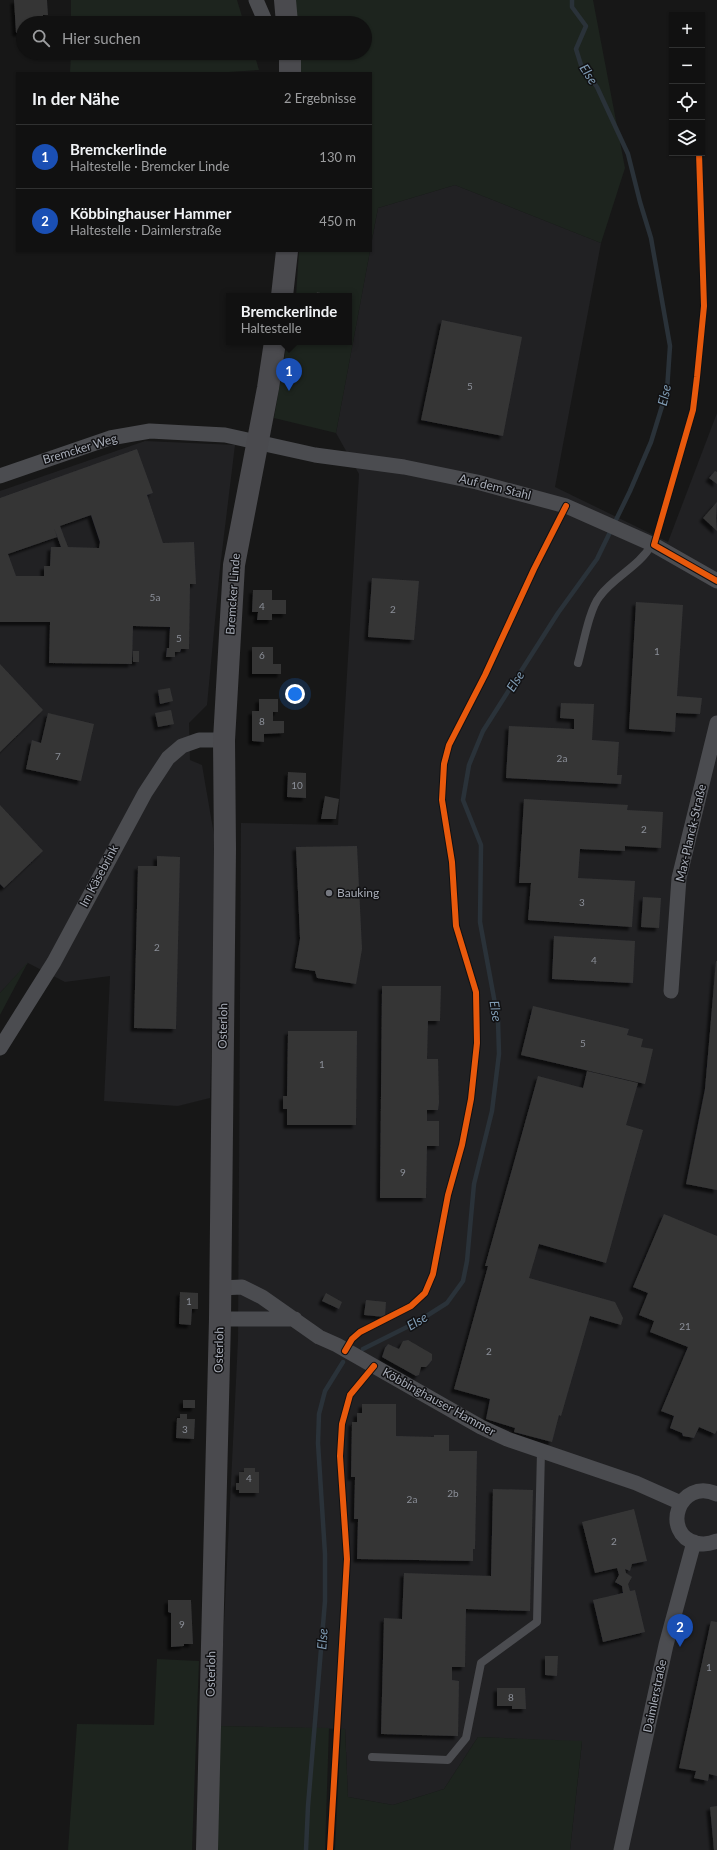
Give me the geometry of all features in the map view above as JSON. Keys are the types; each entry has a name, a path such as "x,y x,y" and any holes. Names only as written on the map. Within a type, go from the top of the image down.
{"main road":[{"path":"285,0 286,16"},
{"path":"290,60 290,72"},
{"path":"282,293 287,252"},
{"name":"Bremcker Linde","path":"225,850 224,740 234,565 274,345"},
{"name":"Osterloh","path":"207,1850 220,1319 225,850"}],"street":[{"path":"256,0 263,16"},
{"name":"Bremcker Weg","path":"0,476 110,438 150,431 225,435 257,443"},
{"name":"Auf dem Stahl","path":"257,443 315,455 404,467 477,482 566,506 652,544 717,581"},
{"name":"Max-Planck-Straße","path":"671,992 679,878 717,723"},
{"name":"Im Käsebrink","path":"0,1048 54,962 145,793 168,758 182,746 199,740 224,740"},
{"name":"Köbbinghauser Hammer","path":"220,1288 242,1288 262,1297 319,1337 337,1345 444,1408 501,1436 636,1483 681,1504"},
{"path":"220,1319 294,1319"},
{"path":"717,1493 707,1490 696,1491 688,1496 681,1504 677,1518 678,1526 687,1539 703,1544 717,1541"},
{"name":"Daimlerstraße","path":"621,1850 666,1645 694,1542"}],"lane":[{"path":"578,663 594,605 600,596 644,556 652,544"},
{"path":"372,1757 448,1760 466,1738 481,1663 538,1622 542,1451"}],"shaded area":[{"path":"71,0 237,0 242,16 71,16"},
{"path":"293,0 593,0 625,168 601,243 455,185 378,208 372,239 372,72 299,72 298,60 372,60 372,16 296,16"},
{"path":"71,60 256,60 259,70 229,72 70,72"},
{"path":"455,185 601,243 555,487 668,542 717,413 717,1850 570,1850 582,1742 478,1737 444,1789 393,1805 348,1797 345,1729 219,1726 238,1340 241,823 338,825 359,474 336,433 370,252 372,252 372,240 378,208"},
{"path":"299,252 370,252 336,433 274,418 286,345 352,345 352,293 296,293"},
{"path":"145,441 235,445 220,568 207,705 189,723 190,760 202,765 217,852 210,1098 178,1106 104,1101 110,976 65,982 28,963 0,993 0,491"},
{"path":"28,962 0,1015 0,993"},
{"path":"157,1659 199,1661 192,1850 68,1850 77,1724 154,1725"},
{"path":"219,1726 329,1728 325,1850 216,1850"},
{"path":"341,1729 345,1729 348,1797 393,1805 444,1789 478,1737 582,1741 570,1850 335,1850"}],"building":[{"path":"14,0 47,0 48,15 16,16 16,33"},
{"path":"442,320 522,337 503,436 421,420"},
{"path":"137,449 153,493 147,495 163,543 194,542 196,584 190,584 189,649 181,649 180,652 175,652 175,657 166,657 167,648 169,648 170,627 133,626 132,664 49,663 50,622 0,622 0,498","holes":["91,515 100,542 99,548 68,547 60,526","54,528 61,547 51,547 50,566 44,566 44,576 16,576 8,554 57,537"]},
{"path":"715,471 717,472 717,484 709,478"},
{"path":"717,502 716,518 717,531 703,518"},
{"path":"372,578 419,581 414,640 368,637"},
{"path":"253,590 272,590 272,600 286,600 286,614 272,614 272,620 257,620 258,612 252,612"},
{"path":"636,602 683,605 677,696 702,698 700,714 676,713 675,732 629,729"},
{"path":"252,647 273,647 273,664 281,664 281,674 252,674"},
{"path":"133,651 139,651 139,662 133,662"},
{"path":"0,664 43,710 0,752"},
{"path":"170,688 173,701 160,704 158,690"},
{"path":"259,699 278,699 278,712 273,712 273,721 284,721 284,733 264,734 264,742 252,741 252,711 259,711"},
{"path":"561,703 594,704 592,740 619,742 617,775 622,775 621,784 506,778 509,726 574,729 574,719 560,718"},
{"path":"171,710 174,724 158,727 155,713"},
{"path":"48,713 94,724 81,781 26,769 32,740 41,743"},
{"path":"288,772 306,773 306,798 287,797"},
{"path":"325,796 339,799 336,819 321,819"},
{"path":"524,799 628,805 627,810 663,812 661,848 625,846 625,851 580,849 578,878 635,881 632,927 528,920 531,883 519,883"},
{"path":"0,805 43,851 4,888 0,884"},
{"name":"Bauking","path":"357,846 362,949 356,984 317,978 315,971 295,968 300,939 296,847"},
{"path":"157,856 180,857 176,1029 134,1028 138,866 157,866"},
{"path":"643,897 661,898 659,928 641,927"},
{"path":"554,936 635,941 633,983 552,979"},
{"path":"716,961 717,1190 686,1184 705,1089"},
{"path":"382,986 441,986 440,1021 428,1021 427,1059 438,1059 439,1103 438,1110 427,1110 427,1121 439,1121 439,1146 427,1146 426,1198 380,1198"},
{"path":"533,1006 629,1029 627,1035 643,1039 641,1047 653,1049 645,1084 521,1055"},
{"path":"288,1031 357,1031 356,1125 287,1125 287,1109 283,1109 283,1096 287,1096"},
{"path":"587,1071 638,1083 626,1125 643,1130 606,1263 539,1244 529,1278 615,1302 623,1318 621,1325 590,1316 552,1442 514,1432 515,1428 486,1419 490,1399 454,1389 488,1266 485,1266 538,1076 583,1088"},
{"path":"664,1214 717,1236 717,1430 715,1434 699,1427 694,1438 683,1436 682,1433 670,1428 674,1416 661,1411 688,1347 650,1332 654,1321 639,1315 648,1293 633,1287"},
{"path":"180,1292 198,1293 198,1309 192,1309 191,1325 179,1324"},
{"path":"326,1293 342,1302 339,1309 322,1301"},
{"path":"366,1300 386,1302 385,1317 364,1315"},
{"path":"408,1340 432,1354 432,1360 426,1367 421,1367 419,1375 416,1376 382,1357 388,1344 399,1349 403,1341"},
{"path":"183,1400 195,1400 195,1408 183,1408"},
{"path":"362,1404 396,1404 396,1436 434,1437 434,1435 449,1435 449,1451 477,1451 475,1549 473,1549 473,1561 357,1559 358,1519 354,1519 355,1477 351,1477 352,1422 357,1422 357,1413 362,1413"},
{"path":"180,1414 187,1414 187,1419 195,1419 194,1439 176,1438 177,1418 180,1418"},
{"path":"244,1468 255,1468 255,1472 259,1472 259,1493 239,1493 239,1490 236,1490 236,1483 239,1483 239,1472 244,1472"},
{"path":"493,1489 533,1490 530,1611 466,1609 465,1667 452,1667 452,1680 459,1681 458,1736 381,1734 384,1618 402,1619 404,1573 491,1576"},
{"path":"634,1509 647,1561 632,1564 630,1571 625,1569 626,1573 632,1577 628,1584 630,1591 635,1590 645,1632 603,1642 593,1600 623,1593 622,1586 615,1582 619,1575 617,1568 595,1573 582,1522"},
{"path":"168,1600 191,1600 193,1644 184,1644 184,1646 171,1647 171,1613 168,1612"},
{"path":"711,1621 717,1622 717,1776 709,1774 708,1781 694,1778 696,1771 679,1768"},
{"path":"545,1656 558,1656 557,1676 545,1675"},
{"path":"497,1688 525,1688 526,1709 512,1709 512,1706 497,1706"},
{"path":"717,1806 717,1850 714,1850 710,1807"}],"waterway":[{"name":"Else","path":"363,1349 417,1322 447,1303 463,1281 467,1261 474,1184 492,1111 499,1054 498,1020 480,922 481,845 463,800 469,765 483,731 558,613 597,559 630,491 651,442 667,390 670,346 651,238 628,154 597,87 581,65 576,49 586,26 572,7 572,0"},
{"name":"Else","path":"306,1850 308,1806 325,1601 325,1554 318,1443 319,1414 325,1391 343,1362"}],"cycle path":[{"path":"699,156 704,306 697,377 693,410 654,545 717,581"},
{"path":"345,1351 352,1339 360,1332 411,1306 425,1293 433,1274 448,1195 462,1145 471,1099 477,1043 476,992 456,926 452,862 442,800 444,764 449,745 485,675 534,569 566,506"},
{"path":"330,1850 347,1559 340,1456 342,1424 350,1395 374,1366"}],"place":[{"name":"Bremckerlinde","path":"289,391"},
{"name":"Bauking","path":"329,893"},
{"name":"Köbbinghauser Hammer","path":"680,1647"}]}
